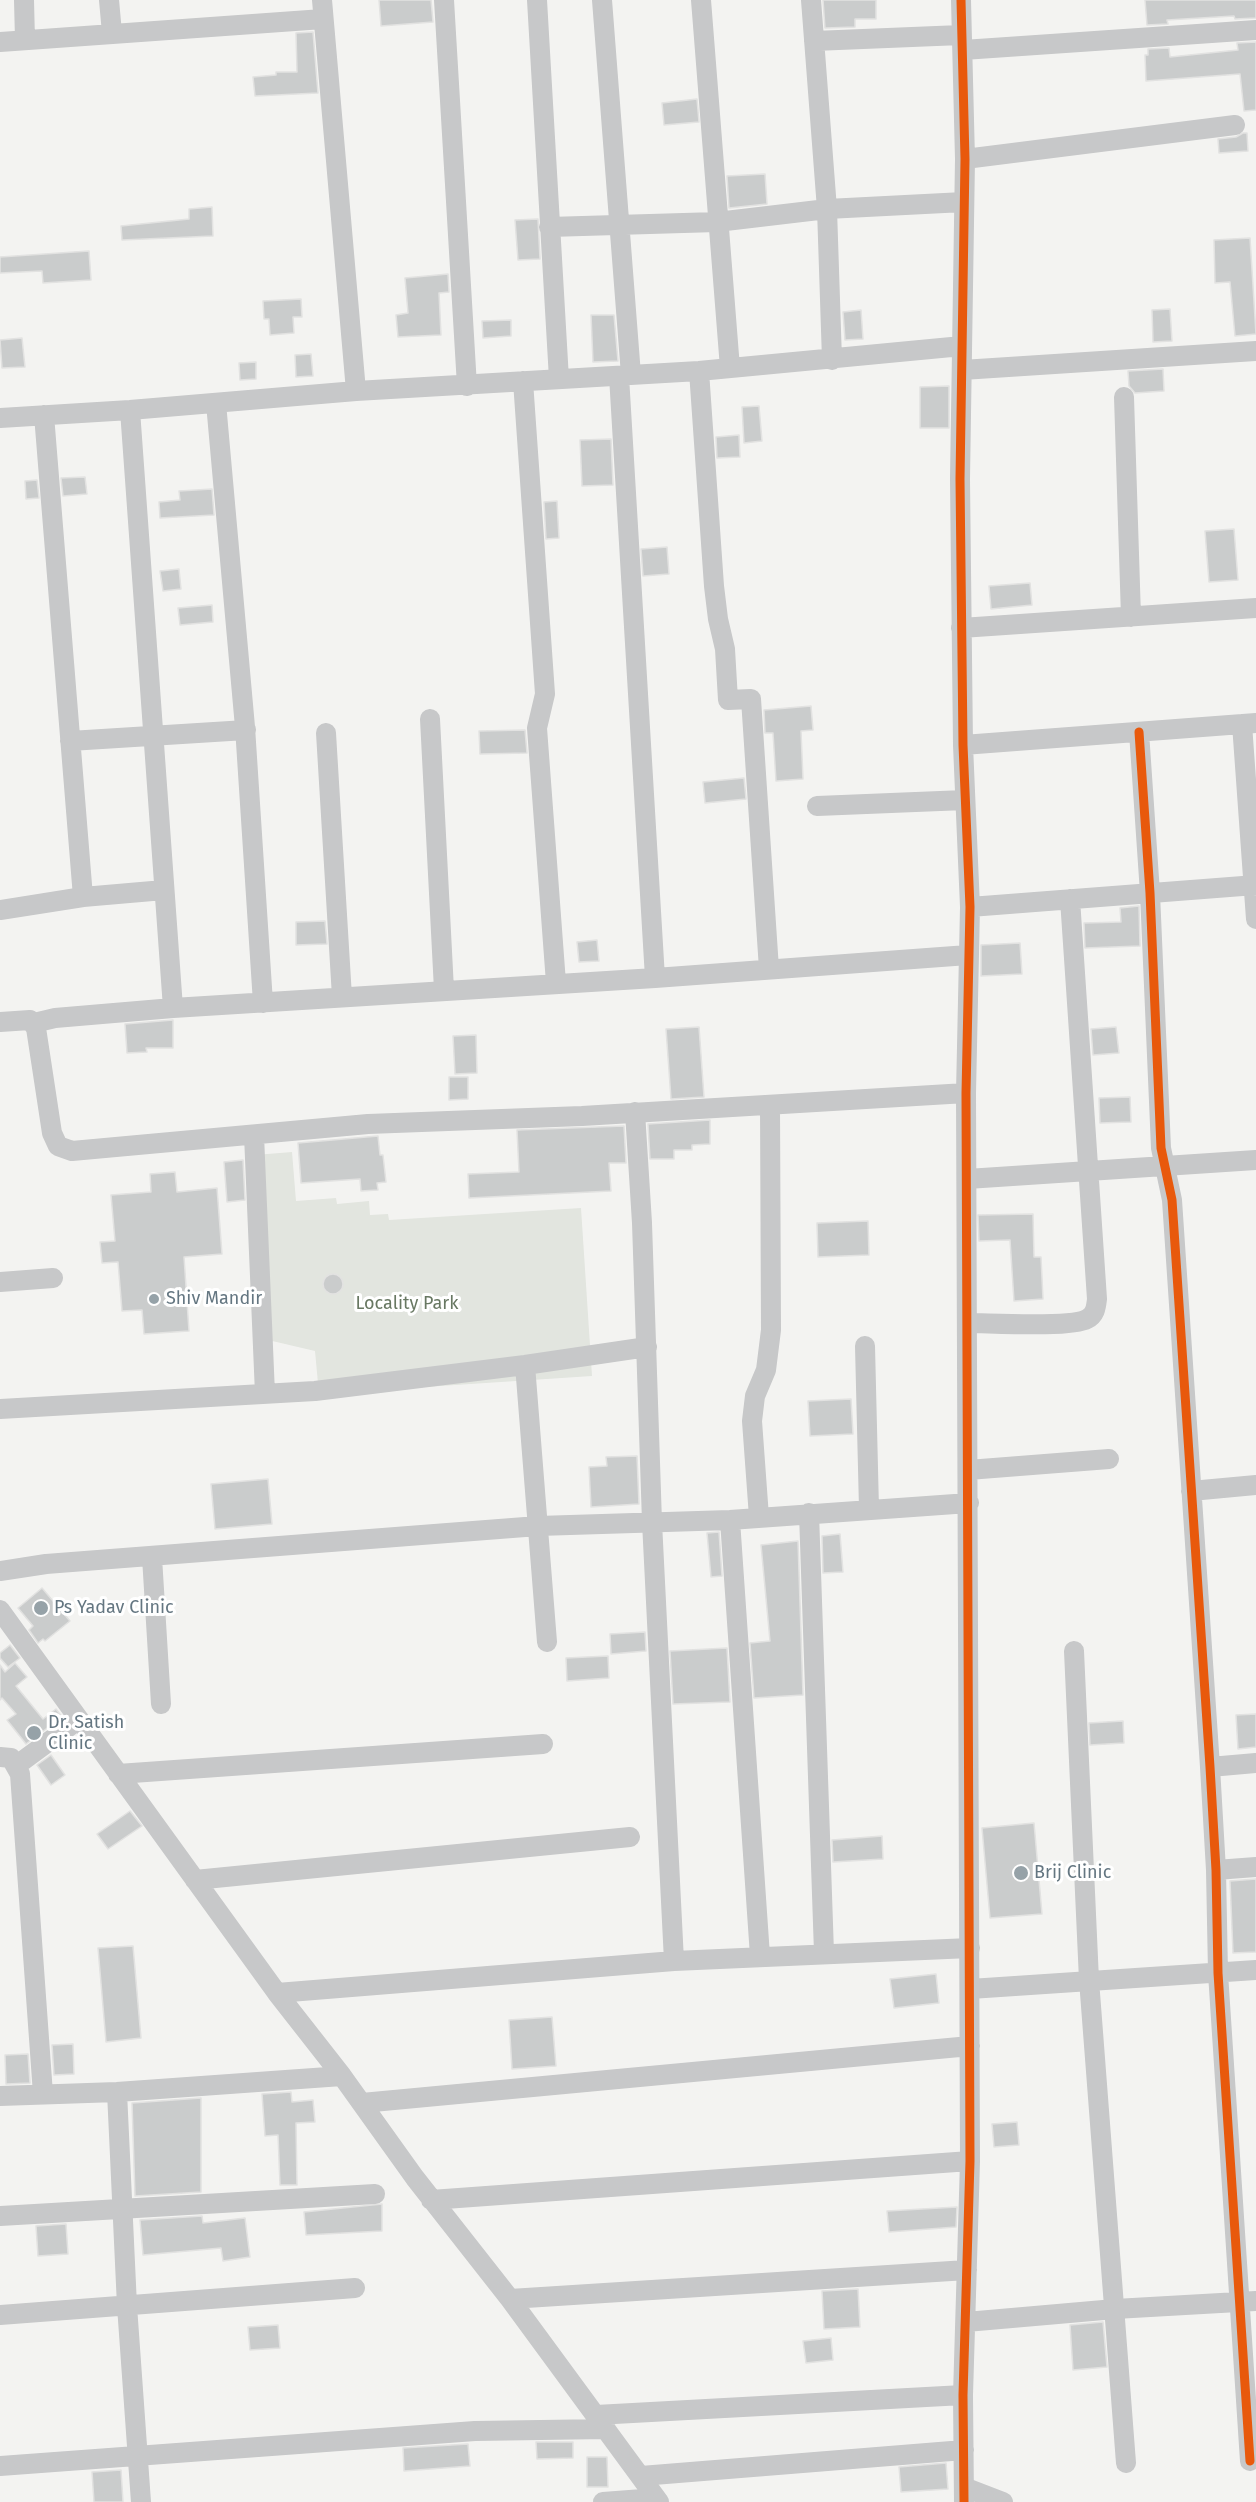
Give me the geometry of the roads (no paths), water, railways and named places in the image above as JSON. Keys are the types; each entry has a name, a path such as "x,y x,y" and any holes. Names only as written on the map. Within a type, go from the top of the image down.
{"street":[{"path":"24,0 26,39"},
{"path":"110,0 112,33"},
{"path":"444,0 467,386"},
{"path":"537,0 559,379"},
{"path":"602,0 621,223 625,375 655,978"},
{"path":"701,0 729,368"},
{"path":"811,0 826,209 832,360"},
{"path":"961,0 965,159 960,479 961,628 970,906 966,1093 970,2161 963,2395 964,2495 1003,2502"},
{"path":"0,42 112,33 322,10 356,391"},
{"path":"814,41 962,43 1256,30"},
{"path":"965,159 1234,125"},
{"path":"549,227 621,223 717,222 826,209 964,202"},
{"path":"0,418 130,410 356,391 699,371 962,346"},
{"path":"962,370 1256,351"},
{"path":"699,371 714,576 718,619 725,649 728,700 751,699 769,969"},
{"path":"523,381 545,694 537,728 556,983"},
{"path":"1124,397 1131,617"},
{"path":"216,403 246,730 263,1003"},
{"path":"130,410 173,1008"},
{"path":"44,415 83,897"},
{"path":"961,628 1256,608"},
{"path":"430,719 444,990"},
{"path":"963,745 1249,724 1256,919"},
{"path":"70,741 246,730"},
{"path":"1139,732 1150,893 1161,1148 1172,1200 1210,1767 1216,1870 1218,1973 1248,2302 1250,2461"},
{"path":"326,733 334,830 342,997"},
{"path":"817,806 965,800"},
{"path":"970,906 1255,885"},
{"path":"0,910 83,897 164,890"},
{"path":"968,1323 1067,1323 1088,1318 1095,1311 1097,1299 1090,1171 1070,899"},
{"path":"0,1022 24,1020 34,1023 45,1019 173,1008 655,978 968,955"},
{"path":"34,1023 38,1034 52,1133 58,1146 72,1151 368,1124 770,1105 966,1093"},
{"path":"759,1517 752,1421 755,1396 766,1370 771,1330 770,1105"},
{"path":"634,1112 647,1347 652,1521 674,1961"},
{"path":"254,1135 265,1394"},
{"path":"967,1179 1256,1160"},
{"path":"0,1282 53,1278"},
{"path":"866,1346 869,1509"},
{"path":"0,1409 353,1387 647,1347"},
{"path":"525,1365 547,1642"},
{"path":"968,1470 1109,1459"},
{"path":"1191,1491 1256,1485"},
{"path":"0,1570 46,1564 538,1526 730,1520 969,1503"},
{"path":"809,1513 824,1953"},
{"path":"730,1520 760,1956"},
{"path":"152,1557 161,1704"},
{"path":"4,1623 118,1774 277,1993 362,2103 431,2200 510,2300 658,2500"},
{"path":"1074,1651 1089,1980 1126,2463"},
{"path":"43,2094 20,1774 8,1761 78,1720"},
{"path":"118,1774 543,1744"},
{"path":"1210,1767 1256,1762"},
{"path":"195,1880 630,1837"},
{"path":"1216,1870 1256,1867"},
{"path":"277,1993 674,1961 970,1948"},
{"path":"970,1989 1256,1970"},
{"path":"362,2103 970,2046"},
{"path":"0,2096 117,2092 342,2076"},
{"path":"117,2092 122,2209 141,2502"},
{"path":"431,2200 970,2161"},
{"path":"0,2216 375,2194"},
{"path":"510,2300 967,2270"},
{"path":"0,2315 355,2288"},
{"path":"966,2322 1115,2309 1248,2302"},
{"path":"0,2466 963,2395"},
{"path":"641,2476 964,2450"},
{"path":"603,2502 658,2500"}],"place":[{"name":"Shiv Mandir","path":"154,1299"},
{"name":"Ps Yadav Clinic","path":"41,1608"},
{"name":"Dr. Satish Clinic","path":"34,1733"},
{"name":"Brij Clinic","path":"1021,1873"}],"park label":[{"name":"Locality Park","path":"407,1304"}]}
